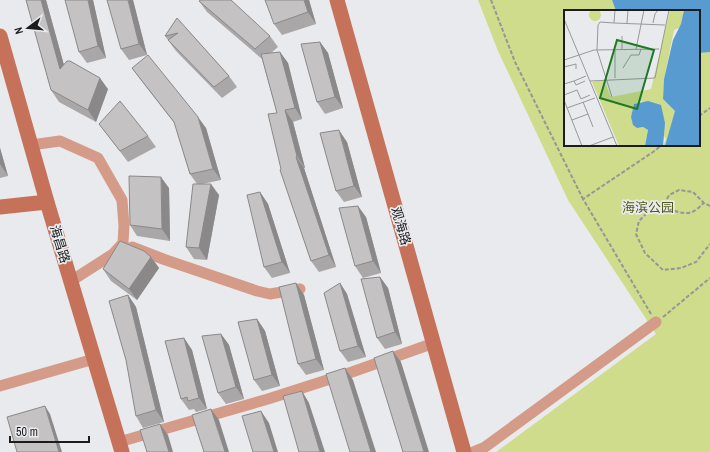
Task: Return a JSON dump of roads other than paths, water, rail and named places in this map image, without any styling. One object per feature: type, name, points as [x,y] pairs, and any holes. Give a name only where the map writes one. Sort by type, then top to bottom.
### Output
[{"type":"street","name":"观海路","points":[[337,0],[464,452]]},
{"type":"street","name":"海昌路","points":[[0,36],[47,202],[121,447]]},
{"type":"street","points":[[31,145],[60,141],[98,158],[122,200],[124,226],[123,243],[113,254],[71,281]]},
{"type":"street","points":[[0,207],[47,202]]},
{"type":"street","points":[[123,243],[163,259],[256,291],[270,294],[300,289]]},
{"type":"street","points":[[473,452],[485,447],[656,322]]},
{"type":"street","points":[[121,447],[352,372],[434,343]]},
{"type":"street","points":[[0,386],[94,359]]},
{"type":"water","points":[[612,0],[710,0],[710,52],[700,53],[700,10],[616,10]]},
{"type":"park label","name":"海滨公园","points":[[648,207]]}]
